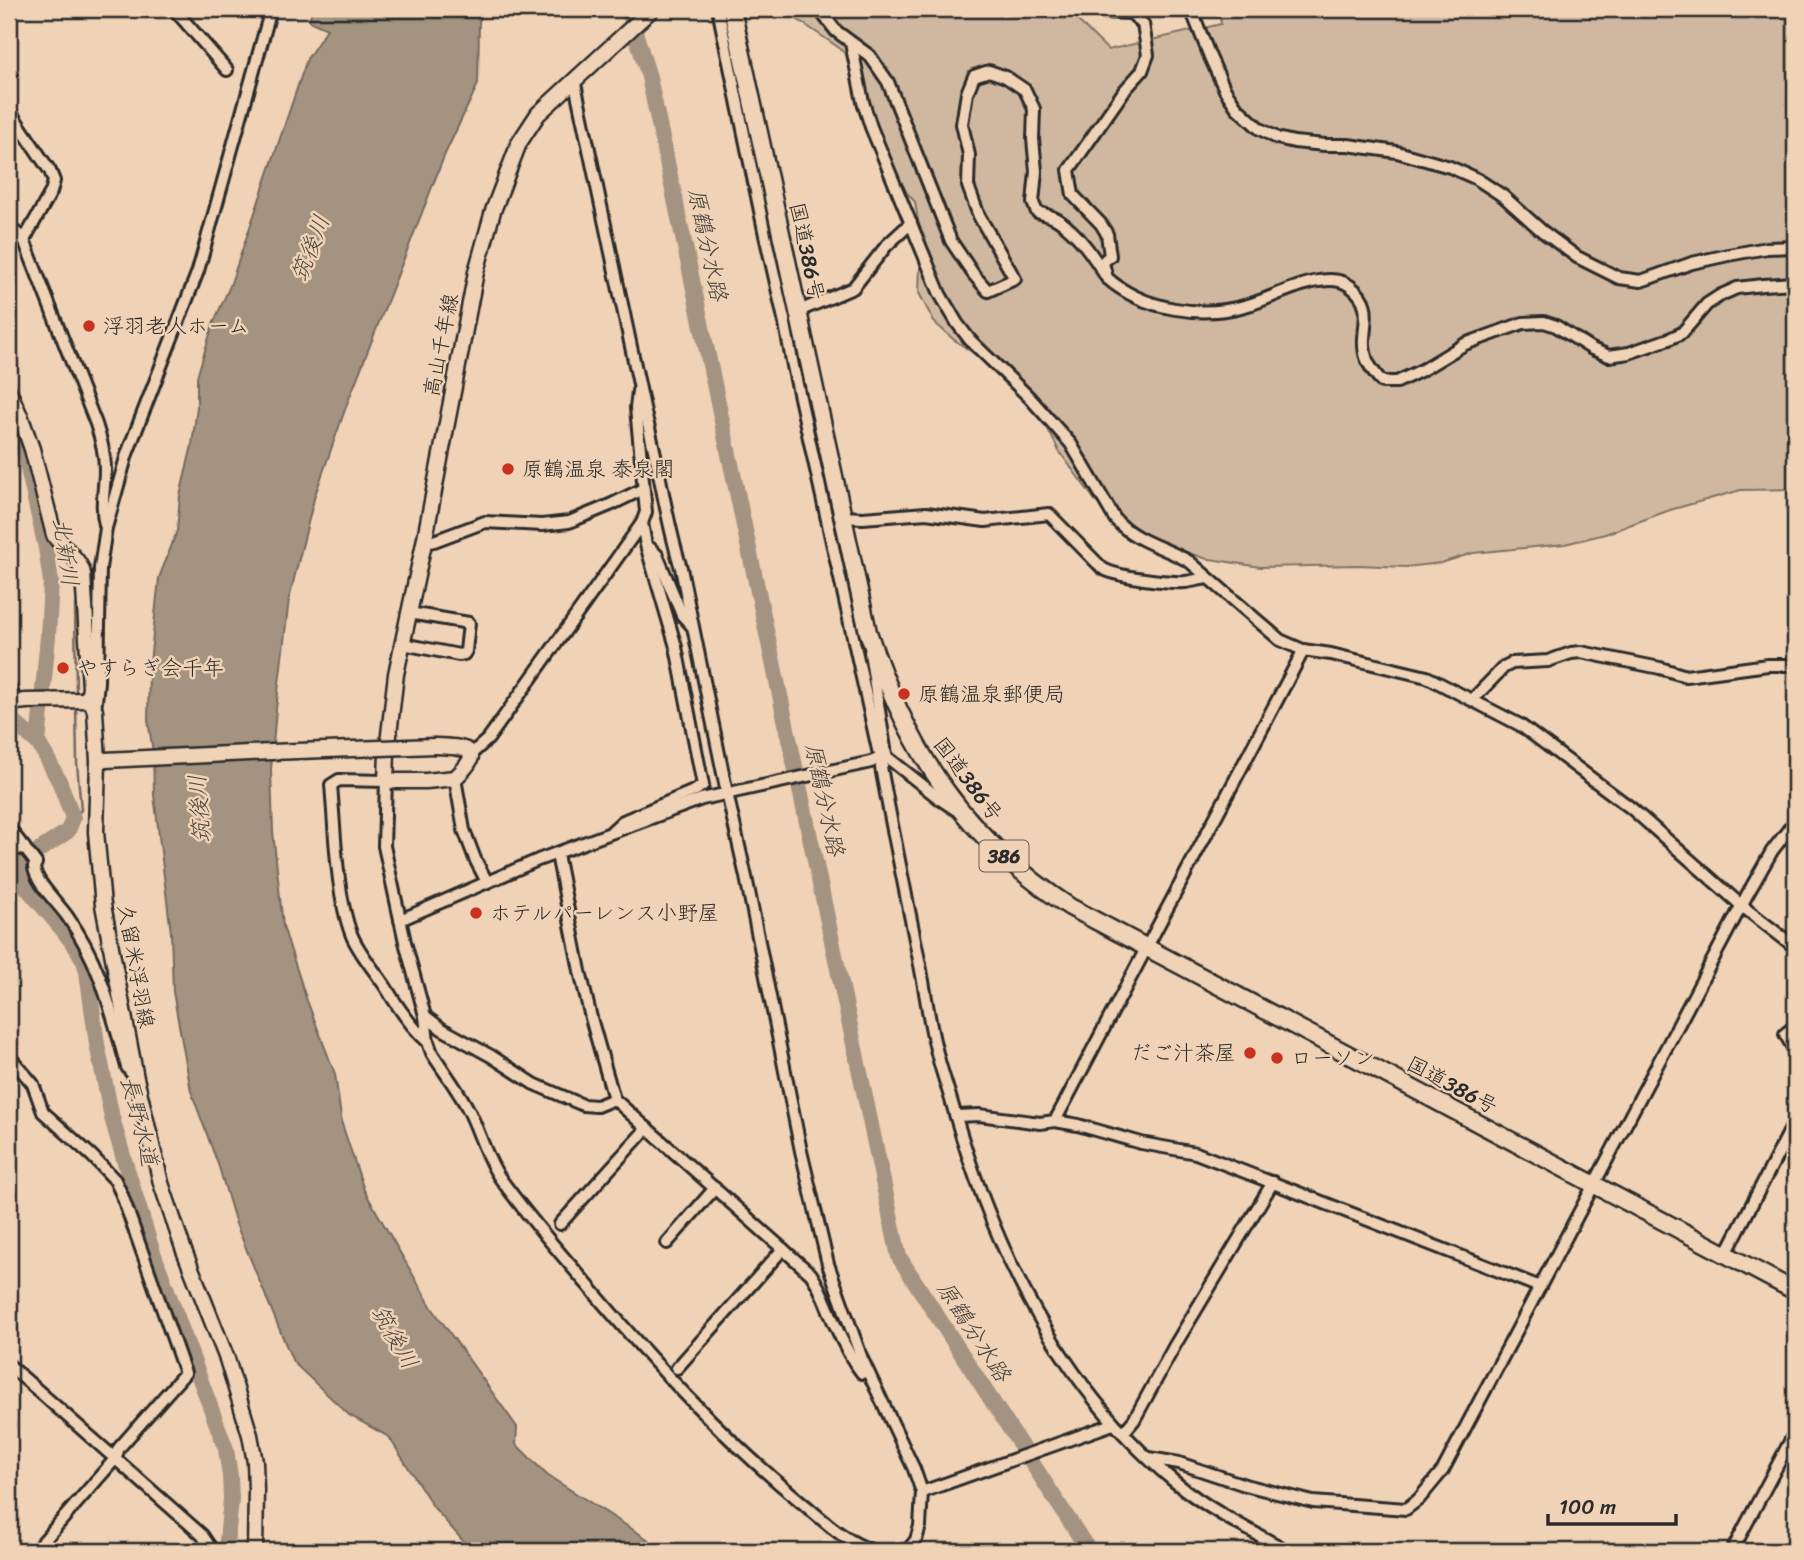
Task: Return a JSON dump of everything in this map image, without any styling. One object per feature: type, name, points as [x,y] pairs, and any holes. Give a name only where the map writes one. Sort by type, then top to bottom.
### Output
[{"type":"highway","name":"国道386号","points":[[732,9],[868,632],[890,694],[913,740],[962,813],[998,851],[1051,895],[1070,907],[1795,1290]]},
{"type":"main road","name":"高山千年線","points":[[386,780],[396,674],[476,272],[494,211],[511,162],[526,130],[538,114],[652,9]]},
{"type":"main road","name":"久留米浮羽線","points":[[9,391],[33,449],[51,528],[57,540],[82,568],[90,687],[88,704],[101,761],[96,832],[103,905],[136,1078],[161,1183],[227,1359],[250,1435],[256,1476],[256,1551]]},
{"type":"main road","points":[[16,702],[88,704]]},
{"type":"main road","points":[[101,761],[271,751],[435,746],[463,747],[470,755],[468,764],[455,778],[426,781],[386,780]]},
{"type":"street","points":[[174,9],[227,70]]},
{"type":"street","points":[[88,704],[98,682],[100,568],[106,527],[127,454],[198,271],[271,9]]},
{"type":"street","points":[[718,9],[878,750],[962,813]]},
{"type":"street","points":[[819,9],[836,31],[870,56],[888,82],[951,241],[988,291],[1015,279],[979,216],[968,186],[969,156],[962,124],[967,93],[974,76],[989,71],[1025,90],[1034,109],[1036,171],[1033,202],[1037,212],[1056,219],[1071,230],[1093,255],[1107,278],[1121,290],[1174,309],[1197,312],[1248,306],[1304,285],[1337,280],[1348,284],[1362,298],[1366,309],[1366,359],[1382,382],[1397,382],[1465,344],[1523,323],[1544,322],[1556,326],[1592,349],[1609,356],[1629,352],[1682,333],[1707,304],[1737,288],[1795,283]]},
{"type":"street","points":[[1094,9],[1100,12],[1131,13],[1143,24],[1148,55],[1142,71],[1124,91],[1069,170],[1073,195],[1107,234],[1110,256],[1103,263],[1107,278]]},
{"type":"street","points":[[1191,9],[1225,90],[1237,108],[1260,129],[1277,138],[1294,142],[1348,145],[1397,152],[1450,167],[1477,179],[1503,196],[1542,231],[1577,257],[1619,278],[1642,281],[1692,263],[1767,248],[1795,247]]},
{"type":"street","points":[[851,43],[871,127],[940,294],[970,341],[1029,397],[1071,444],[1123,528],[1143,541],[1190,562],[1280,640],[1303,650],[1427,677],[1520,725],[1631,808],[1742,906],[1795,947]]},
{"type":"street","points":[[578,76],[671,536],[681,568],[731,793],[802,1151],[828,1264],[847,1322],[874,1387],[925,1491],[916,1540],[907,1551]]},
{"type":"street","points":[[9,110],[54,181],[51,192],[24,240]]},
{"type":"street","points":[[799,311],[853,289],[887,244],[911,223]]},
{"type":"street","points":[[9,226],[24,240],[102,442],[105,471],[102,514],[106,527]]},
{"type":"street","points":[[470,755],[488,739],[642,523],[646,512],[636,408],[640,385]]},
{"type":"street","points":[[424,543],[485,522],[542,525],[569,522],[641,490],[644,493]]},
{"type":"street","points":[[842,517],[926,513],[985,522],[1049,514],[1108,572],[1184,582],[1208,578]]},
{"type":"street","points":[[607,835],[622,821],[703,785],[676,647],[642,523]]},
{"type":"street","points":[[625,545],[638,542],[657,555],[682,615],[693,627]]},
{"type":"street","points":[[403,644],[458,655],[466,651],[469,623],[410,613]]},
{"type":"street","points":[[868,632],[886,755],[881,767],[936,1052],[961,1137],[1009,1262],[1061,1354],[1111,1425],[1175,1482],[1205,1504],[1287,1551]]},
{"type":"street","points":[[1055,1121],[1303,650]]},
{"type":"street","points":[[1473,699],[1511,663],[1548,661],[1571,653],[1581,652],[1686,676],[1795,664]]},
{"type":"street","points":[[9,687],[16,702]]},
{"type":"street","points":[[400,920],[538,860],[702,799],[871,762],[886,755]]},
{"type":"street","points":[[455,778],[464,830],[487,882]]},
{"type":"street","points":[[428,1042],[391,997],[353,938],[345,913],[331,785],[339,780],[386,780],[384,846],[425,1016],[428,1042],[468,1108],[498,1176],[544,1235],[698,1409],[777,1482],[848,1539],[874,1551]]},
{"type":"street","points":[[1149,1458],[1179,1462],[1245,1485],[1314,1502],[1406,1509],[1419,1499],[1443,1470],[1742,906],[1772,851],[1795,821]]},
{"type":"street","points":[[9,828],[36,863],[36,877],[70,920],[92,955],[127,1067],[136,1078]]},
{"type":"street","points":[[9,852],[25,848]]},
{"type":"street","points":[[557,854],[583,983],[614,1099],[811,1274],[848,1351],[874,1387]]},
{"type":"street","points":[[425,1016],[534,1084],[583,1105],[597,1106],[614,1099]]},
{"type":"street","points":[[1795,1026],[1785,1034],[1795,1051]]},
{"type":"street","points":[[9,1056],[33,1084],[43,1112],[115,1180],[185,1373],[119,1448],[115,1459],[35,1551]]},
{"type":"street","points":[[956,1116],[979,1115],[1040,1123],[1055,1121],[1141,1143],[1196,1153],[1540,1287]]},
{"type":"street","points":[[1726,1254],[1795,1121]]},
{"type":"street","points":[[560,1224],[647,1128]]},
{"type":"street","points":[[1123,1433],[1134,1420],[1175,1345],[1273,1182]]},
{"type":"street","points":[[667,1243],[715,1188]]},
{"type":"street","points":[[677,1368],[783,1249]]},
{"type":"street","points":[[9,1365],[202,1535],[211,1551]]},
{"type":"street","points":[[925,1491],[1111,1425]]},
{"type":"street","points":[[1732,1551],[1795,1432]]},
{"type":"shaded area","points":[[782,9],[1066,9],[1108,50],[1221,24],[1219,9],[1795,9],[1795,489],[1741,490],[1670,510],[1605,534],[1565,544],[1473,553],[1441,563],[1406,567],[1260,567],[1204,558],[1160,543],[1097,503],[1059,451],[1045,423],[1027,400],[979,357],[934,322],[919,293],[921,238],[915,202],[907,193],[885,150],[851,59]]},
{"type":"water","name":"筑後川","points":[[312,9],[483,9],[479,22],[478,84],[445,154],[347,404],[315,495],[289,599],[271,770],[273,831],[283,926],[306,998],[335,1074],[342,1124],[364,1190],[432,1308],[517,1427],[516,1444],[547,1475],[646,1538],[661,1551],[472,1551],[434,1508],[389,1437],[349,1415],[293,1362],[236,1224],[219,1167],[191,1091],[173,992],[171,933],[148,720],[149,672],[159,578],[177,531],[180,496],[192,445],[197,407],[197,377],[213,324],[230,286],[307,59],[327,29],[309,21]]},
{"type":"waterway","name":"原鶴分水路","points":[[628,9],[649,77],[899,1257],[1089,1551]]},
{"type":"waterway","name":"北新川","points":[[9,414],[24,451],[51,582],[38,743]]},
{"type":"waterway","points":[[75,605],[76,696]]},
{"type":"waterway","points":[[73,818],[81,810],[76,706]]},
{"type":"waterway","points":[[10,708],[13,721]]},
{"type":"waterway","name":"長野水道","points":[[9,720],[38,743],[60,783],[73,818],[68,831],[26,859],[18,873],[22,882],[62,929],[84,961],[97,1044],[112,1118],[123,1156],[151,1247],[226,1449],[231,1499],[226,1551]]},
{"type":"place","name":"浮羽老人ホーム","points":[[89,326]]},
{"type":"place","name":"原鶴温泉 泰泉閣","points":[[508,469]]},
{"type":"place","name":"やすらぎ会千年","points":[[63,668]]},
{"type":"place","name":"原鶴温泉郵便局","points":[[904,694]]},
{"type":"place","name":"ホテルパーレンス小野屋","points":[[476,913]]},
{"type":"place","name":"だご汁茶屋","points":[[1250,1053]]},
{"type":"place","name":"ローソン","points":[[1277,1058]]}]
